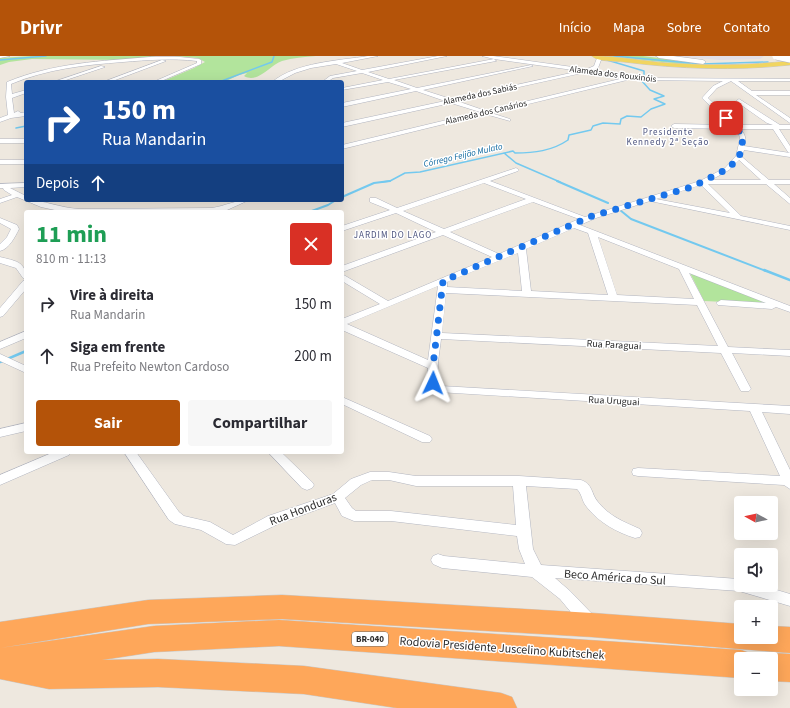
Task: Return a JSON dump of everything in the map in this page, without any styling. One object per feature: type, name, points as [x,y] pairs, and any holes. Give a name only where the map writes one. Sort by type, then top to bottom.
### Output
[{"type":"highway","points":[[0,635],[148,612],[282,607],[592,625],[734,635]]},
{"type":"highway","name":"Rodovia Presidente Juscelino Kubitschek","points":[[0,662],[154,639],[280,633],[734,664]]},
{"type":"highway","points":[[778,639],[790,640]]},
{"type":"highway","points":[[0,667],[49,675],[158,673],[304,680],[501,708]]},
{"type":"highway","points":[[778,667],[790,668]]},
{"type":"main road","points":[[595,56],[675,66],[726,67],[769,59],[790,60]]},
{"type":"main road","points":[[648,56],[704,62],[769,59],[790,60]]},
{"type":"street","points":[[0,57],[8,56]]},
{"type":"street","points":[[278,80],[293,72],[376,56]]},
{"type":"street","points":[[327,80],[332,77],[445,56]]},
{"type":"street","name":"Alameda dos Rouxinóis","points":[[484,56],[631,78],[663,80],[790,80]]},
{"type":"street","points":[[659,56],[704,62]]},
{"type":"street","points":[[111,80],[176,57]]},
{"type":"street","points":[[11,116],[9,83],[22,77],[60,67],[176,57],[199,60],[199,64],[160,80]]},
{"type":"street","name":"Alameda dos Sabiás","points":[[344,125],[587,71],[596,67],[599,59],[612,58]]},
{"type":"street","points":[[344,89],[499,59]]},
{"type":"street","points":[[769,59],[790,60]]},
{"type":"street","points":[[61,80],[118,62]]},
{"type":"street","points":[[337,63],[508,120]]},
{"type":"street","points":[[344,105],[539,64]]},
{"type":"street","name":"Alameda dos Canários","points":[[344,147],[483,112],[631,78]]},
{"type":"street","points":[[344,323],[387,304],[442,285],[498,257],[522,248],[585,219],[616,208],[651,199],[703,182],[727,169],[739,158],[743,139],[742,134],[705,98],[714,87],[731,80],[752,93],[790,121]]},
{"type":"street","points":[[771,88],[790,88]]},
{"type":"street","points":[[9,97],[24,92]]},
{"type":"street","points":[[752,93],[790,93]]},
{"type":"street","points":[[730,101],[753,101]]},
{"type":"street","points":[[739,101],[768,122],[773,123],[777,127],[790,150]]},
{"type":"street","points":[[0,120],[24,111]]},
{"type":"street","points":[[11,116],[24,114]]},
{"type":"street","points":[[674,126],[736,128],[790,126]]},
{"type":"street","points":[[0,141],[24,141]]},
{"type":"street","points":[[742,148],[790,155]]},
{"type":"street","points":[[739,158],[790,202]]},
{"type":"street","points":[[0,162],[24,162]]},
{"type":"street","points":[[344,228],[516,170]]},
{"type":"street","points":[[484,181],[585,219]]},
{"type":"street","points":[[703,182],[790,182]]},
{"type":"street","points":[[703,182],[737,216]]},
{"type":"street","points":[[4,186],[24,185]]},
{"type":"street","points":[[4,186],[6,189],[24,197]]},
{"type":"street","points":[[0,201],[17,195]]},
{"type":"street","points":[[344,268],[534,199]]},
{"type":"street","points":[[651,199],[790,228]]},
{"type":"street","points":[[373,200],[498,257]]},
{"type":"street","points":[[35,202],[63,210]]},
{"type":"street","points":[[212,210],[224,208],[240,202]]},
{"type":"street","points":[[0,220],[14,227],[15,229],[11,238],[0,249]]},
{"type":"street","points":[[574,225],[787,308]]},
{"type":"street","points":[[592,232],[613,297]]},
{"type":"street","points":[[522,248],[527,294]]},
{"type":"street","points":[[0,260],[19,266],[24,273]]},
{"type":"street","points":[[682,267],[726,349],[745,389]]},
{"type":"street","points":[[344,278],[387,304]]},
{"type":"street","points":[[0,314],[24,285]]},
{"type":"street","points":[[442,285],[527,294],[700,302]]},
{"type":"street","points":[[344,325],[433,366],[442,285]]},
{"type":"street","points":[[721,303],[787,308]]},
{"type":"street","points":[[0,346],[24,335]]},
{"type":"street","name":"Rua Paraguai","points":[[437,336],[790,353]]},
{"type":"street","points":[[0,358],[24,369]]},
{"type":"street","name":"Rua Uruguai","points":[[433,366],[433,383],[438,389],[790,410]]},
{"type":"street","points":[[344,401],[426,439]]},
{"type":"street","points":[[638,472],[790,482],[754,408]]},
{"type":"street","points":[[0,433],[24,427]]},
{"type":"street","points":[[0,480],[59,454]]},
{"type":"street","name":"Rua Honduras","points":[[131,454],[174,516],[180,520],[206,526],[231,540],[235,540],[273,520],[338,497],[356,482],[370,476],[389,476],[416,481],[519,481],[584,486],[590,502],[604,518],[635,533]]},
{"type":"street","points":[[276,454],[307,485]]},
{"type":"street","points":[[519,481],[526,549],[536,572],[565,595],[592,625]]},
{"type":"street","points":[[338,497],[347,512],[354,516],[391,516],[440,523],[523,531]]},
{"type":"street","name":"Beco América do Sul","points":[[438,560],[442,562],[536,572],[739,585],[790,600]]},
{"type":"shaded area","points":[[672,56],[764,56],[760,59],[720,60]]},
{"type":"green space","points":[[31,56],[156,56],[128,60],[32,59],[9,62],[0,65],[0,58]]},
{"type":"green space","points":[[174,56],[316,56],[294,58],[282,61],[254,78],[244,76],[247,73],[228,80],[166,80],[205,62],[198,58]]},
{"type":"green space","points":[[602,56],[643,56],[690,62],[691,65]]},
{"type":"green space","points":[[689,271],[770,304],[704,301]]},
{"type":"waterway","points":[[0,60],[46,56]]},
{"type":"waterway","points":[[224,80],[272,62],[274,56]]},
{"type":"waterway","name":"Córrego Feijão Mulato","points":[[614,56],[701,64],[768,62]]},
{"type":"waterway","name":"Córrego Feijão Mulato","points":[[607,60],[644,71],[644,76]]},
{"type":"waterway","name":"Córrego Feijão Mulato","points":[[504,153],[513,151],[515,153],[543,151],[562,144],[568,140],[569,135],[591,130],[593,126],[603,123],[620,124],[621,119],[627,116],[641,117],[651,109],[665,104],[654,99],[664,96],[650,90],[641,80]]},
{"type":"waterway","points":[[16,128],[24,126]]},
{"type":"waterway","name":"Córrego Feijão Mulato","points":[[344,196],[374,183],[390,181],[405,173],[420,172],[504,153]]},
{"type":"waterway","points":[[504,153],[516,163],[560,182]]},
{"type":"waterway","points":[[557,181],[608,203]]},
{"type":"waterway","name":"Córrego Feijão Mulato","points":[[314,210],[333,202]]},
{"type":"waterway","points":[[620,210],[631,219],[766,271]]},
{"type":"waterway","points":[[764,270],[790,280]]},
{"type":"waterway","name":"Córrego Feijão Mulato","points":[[0,362],[24,352]]},
{"type":"district","name":"Presidente Kennedy 2ª Seção","points":[[668,138]]},
{"type":"district","name":"JARDIM DO LAGO","points":[[393,235]]},
{"type":"route","points":[[433,383],[433,366],[443,281],[522,248],[592,216],[692,187],[727,169],[739,158],[743,139],[742,134],[726,118]]}]
